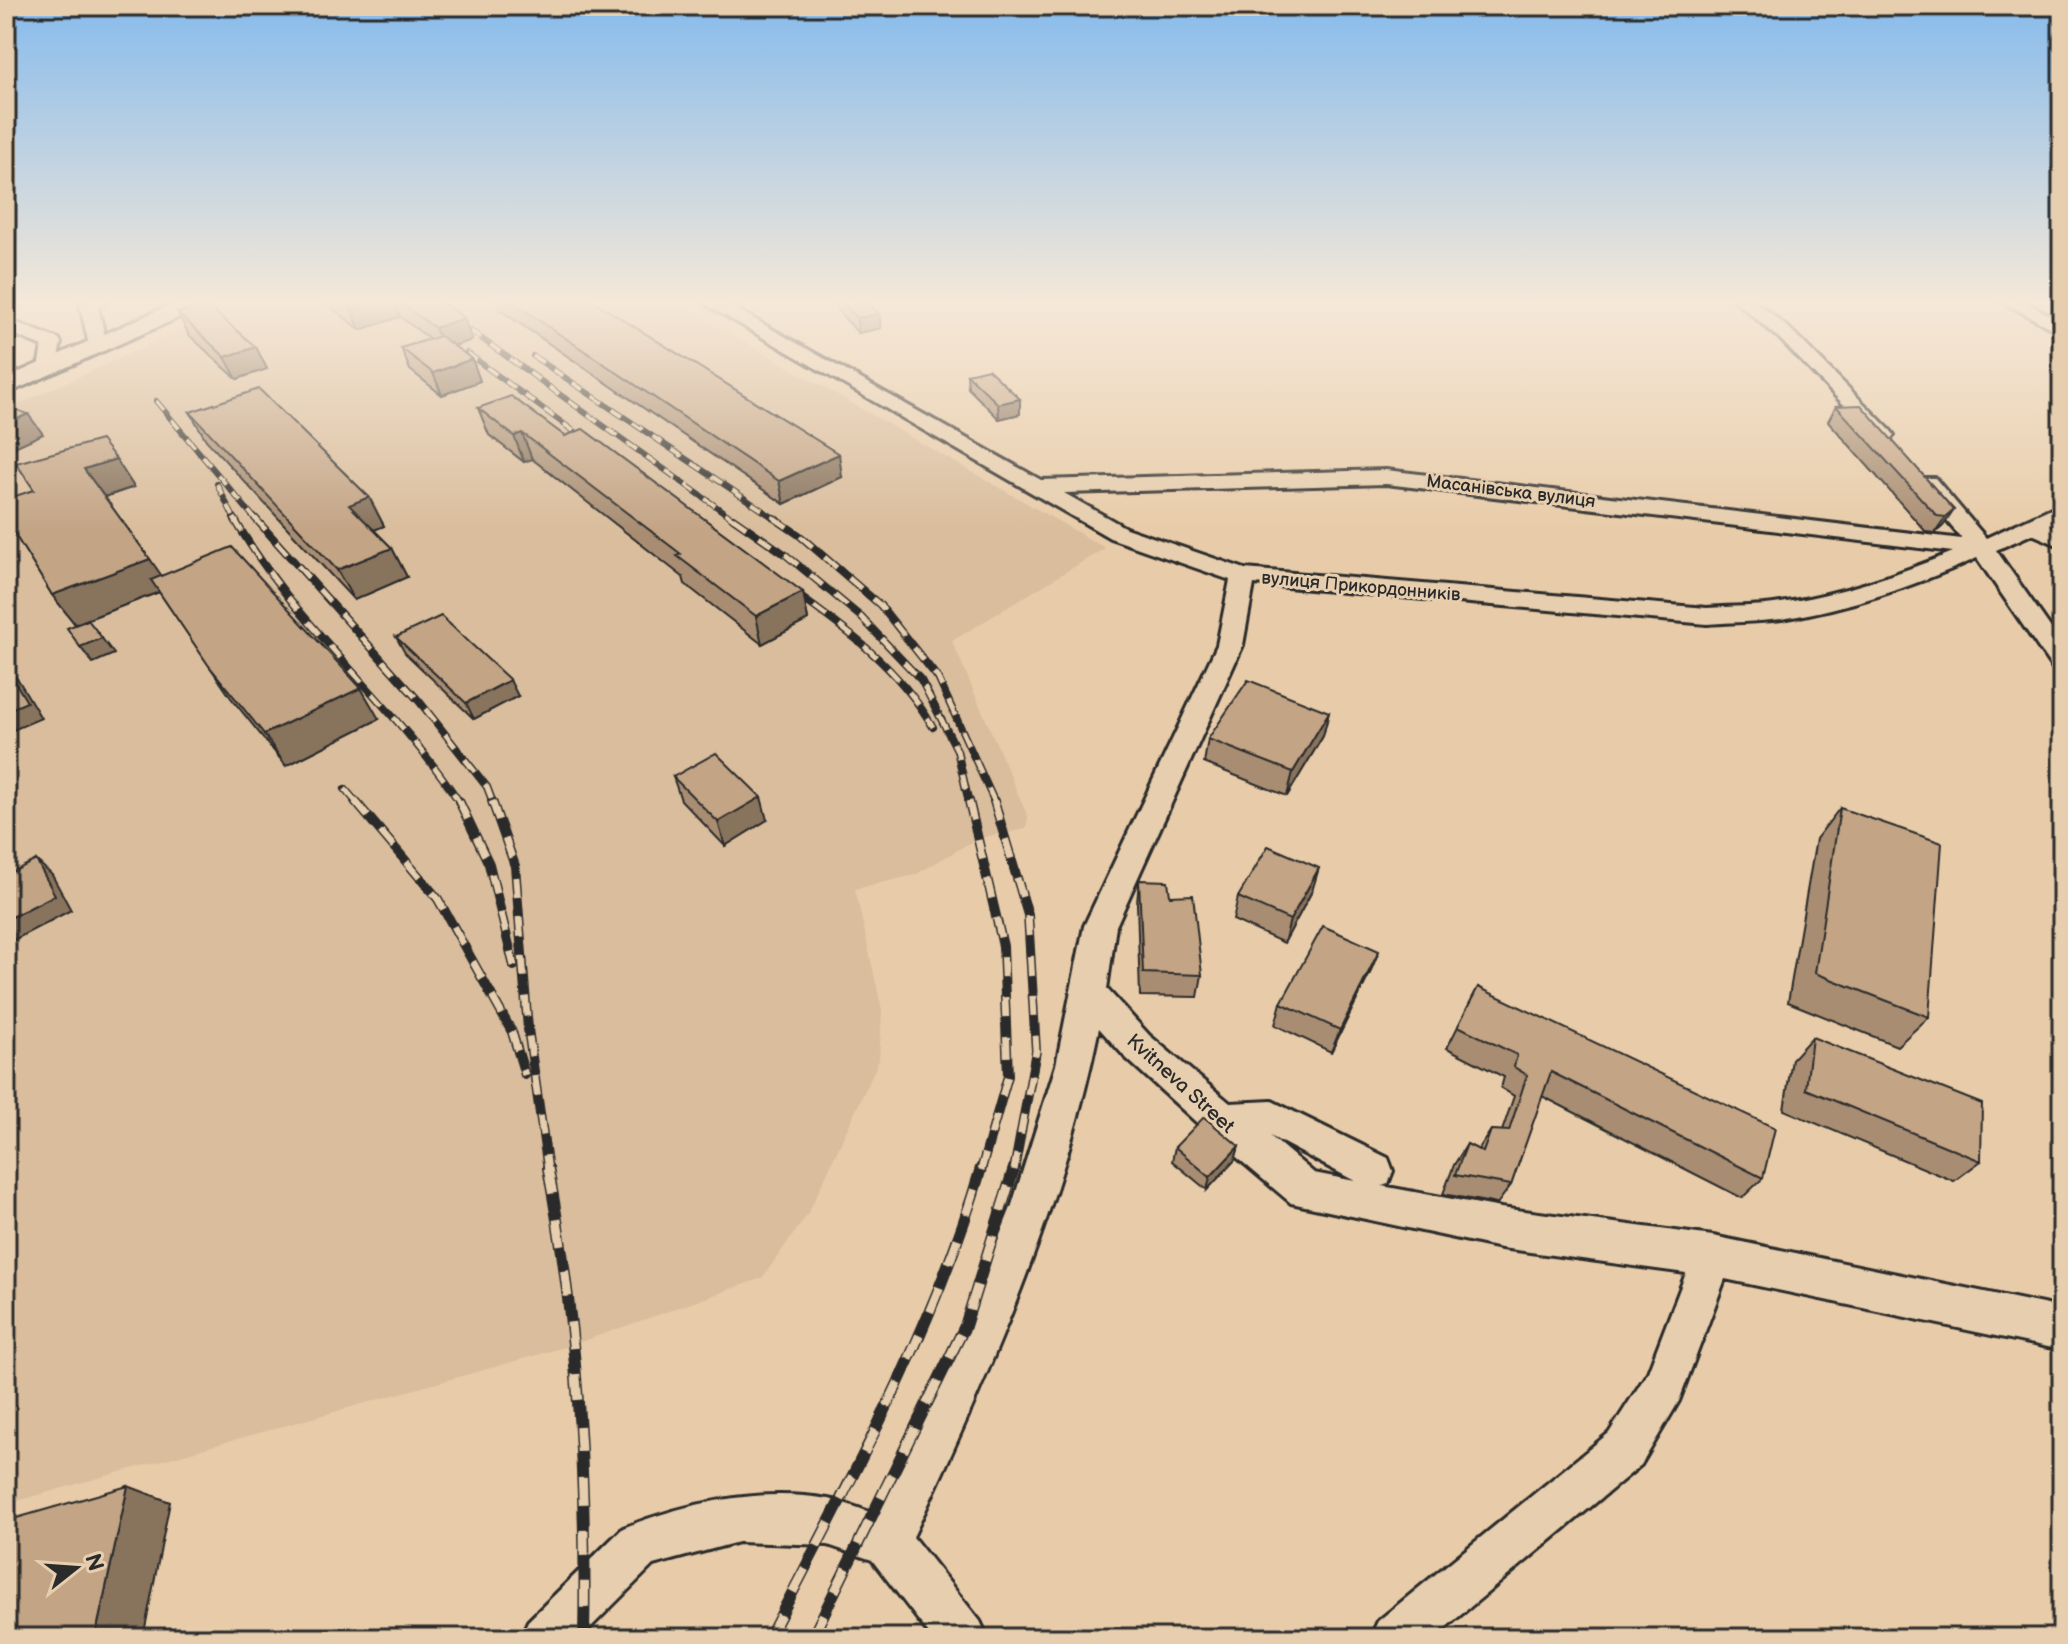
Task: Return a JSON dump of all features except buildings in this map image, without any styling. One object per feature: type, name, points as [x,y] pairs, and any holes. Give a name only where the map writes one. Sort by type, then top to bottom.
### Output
[{"type":"main road","points":[[6,387],[27,378]]},
{"type":"street","name":"вулиця Прикордонників","points":[[845,378],[1118,533],[1243,576],[1707,616],[1781,611],[1872,588],[1982,548],[2062,510]]},
{"type":"street","points":[[1828,378],[1895,445]]},
{"type":"street","points":[[1914,468],[1982,548],[2062,663]]},
{"type":"street","name":"Масанівська вулиця","points":[[1038,487],[1386,477],[1982,548]]},
{"type":"street","points":[[2032,525],[2062,540]]},
{"type":"street","points":[[887,1541],[956,1397],[1022,1234],[1073,1078],[1100,926],[1144,849],[1230,645],[1243,576]]},
{"type":"street","name":"Kvitneva Street","points":[[1089,993],[1137,1046],[1305,1190],[1501,1228],[1713,1256],[2062,1329]]},
{"type":"street","points":[[1220,1120],[1272,1118],[1374,1171]]},
{"type":"street","points":[[1395,1638],[1625,1449],[1664,1386],[1713,1256]]},
{"type":"street","points":[[545,1638],[640,1545],[738,1519],[828,1522],[887,1541],[963,1638]]},
{"type":"shaded area","points":[[77,378],[807,378],[1105,548],[952,641],[1028,817],[1026,829],[978,838],[915,875],[855,889],[882,1010],[879,1060],[808,1214],[762,1278],[572,1345],[6,1504],[6,410]]},
{"type":"railway","points":[[501,378],[594,446]]},
{"type":"railway","points":[[536,378],[735,520]]},
{"type":"railway","points":[[565,378],[777,520]]},
{"type":"railway","points":[[156,401],[256,520]]},
{"type":"railway","points":[[217,484],[234,518]]},
{"type":"railway","points":[[234,518],[286,594],[405,731],[460,803]]},
{"type":"railway","points":[[255,518],[419,701],[487,787],[493,803]]},
{"type":"railway","points":[[733,518],[786,555],[861,617],[921,680],[957,750],[969,803]]},
{"type":"railway","points":[[774,518],[799,535],[880,605],[938,678],[995,803]]},
{"type":"railway","points":[[788,588],[849,633],[887,667],[933,727]]},
{"type":"railway","points":[[345,789],[357,803]]},
{"type":"railway","points":[[355,801],[438,899],[512,1032],[525,1075]]},
{"type":"railway","points":[[492,801],[515,866],[528,1029],[548,1170]]},
{"type":"railway","points":[[969,801],[1003,946],[1008,1076],[981,1170]]},
{"type":"railway","points":[[994,801],[1028,915],[1036,1051],[1014,1170]]},
{"type":"railway","points":[[460,803],[489,864],[514,966]]},
{"type":"railway","points":[[548,1168],[566,1284],[578,1402],[584,1520],[584,1638]]},
{"type":"railway","points":[[769,1638],[858,1466],[913,1349],[939,1290],[981,1168]]},
{"type":"railway","points":[[812,1638],[965,1326],[1014,1168]]}]
